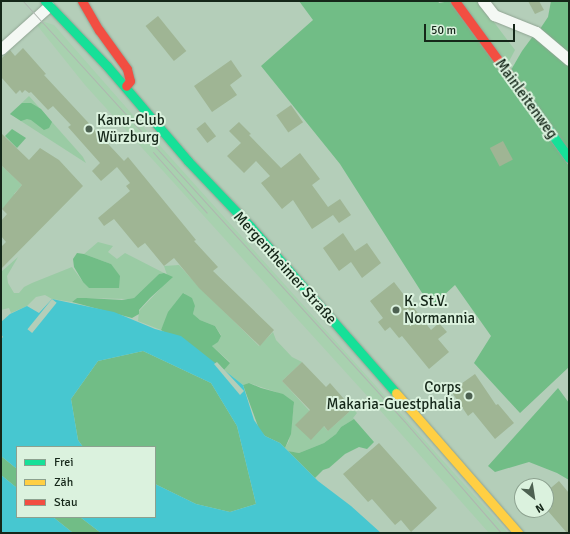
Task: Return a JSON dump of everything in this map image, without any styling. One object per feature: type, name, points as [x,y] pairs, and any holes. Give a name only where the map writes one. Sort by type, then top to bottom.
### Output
[{"type":"main road","points":[[82,1],[99,30],[127,68],[130,81],[126,86]]},
{"type":"main road","name":"Mainleitenweg","points":[[455,1],[569,158]]},
{"type":"main road","name":"Mergentheimer Straße","points":[[47,3],[126,86],[188,161],[250,226],[518,533]]},
{"type":"street","points":[[483,1],[494,15],[536,32],[569,60]]},
{"type":"street","name":"Mergentheimer Straße","points":[[1,49],[47,3]]},
{"type":"shaded area","points":[[461,1],[478,1],[515,50],[506,67]]},
{"type":"shaded area","points":[[45,22],[54,25],[153,138],[508,533],[489,533],[370,399],[85,85],[36,24]]},
{"type":"shaded area","points":[[29,96],[83,157],[86,163],[10,114]]},
{"type":"shaded area","points":[[1,165],[22,185],[14,194],[18,197],[9,202],[1,210]]},
{"type":"shaded area","points":[[98,242],[113,246],[108,252],[117,259],[125,253],[164,273],[159,274],[134,298],[77,298],[72,302],[52,299],[45,295],[36,297],[27,306],[11,313],[9,308],[1,310],[1,272],[18,257],[7,276],[8,283],[14,293],[19,293],[24,287],[32,283],[72,267],[83,282],[111,264],[84,254]]},
{"type":"shaded area","points":[[179,265],[198,286],[259,346],[273,332],[276,340],[292,357],[302,362],[282,381],[328,431],[349,412],[351,407],[357,413],[353,418],[354,419],[341,427],[336,434],[324,443],[299,453],[288,451],[285,448],[289,441],[294,405],[276,392],[249,383],[243,385],[224,370],[230,362],[212,346],[221,335],[215,326],[200,320],[193,314],[195,306],[184,293],[169,312],[161,330],[138,321],[139,311],[160,289],[168,278],[164,266]]},
{"type":"green space","points":[[299,1],[438,1],[439,3],[450,1],[569,166],[569,367],[520,413],[474,363],[491,336],[455,285],[431,307],[340,164],[261,66],[313,20]]},
{"type":"green space","points":[[551,1],[569,1],[569,53],[540,29],[548,17]]},
{"type":"green space","points":[[536,32],[569,60],[569,151],[511,70],[522,51]]},
{"type":"green space","points":[[22,103],[31,103],[41,109],[52,122],[49,128],[44,130],[31,120],[27,119],[21,121],[10,114]]},
{"type":"green space","points":[[12,129],[26,138],[17,148],[5,136]]},
{"type":"green space","points":[[77,253],[84,254],[111,264],[120,276],[119,288],[89,288],[83,282],[74,267],[73,259]]},
{"type":"green space","points":[[164,273],[173,277],[150,298],[139,310],[139,314],[132,318],[72,302],[77,298],[122,300],[134,298],[159,274]]},
{"type":"green space","points":[[183,293],[192,298],[195,306],[193,314],[200,320],[215,326],[221,336],[218,342],[212,346],[230,363],[224,370],[161,330],[168,312]]},
{"type":"green space","points":[[143,351],[211,383],[237,426],[256,504],[230,512],[196,504],[156,484],[156,446],[82,446],[78,440],[71,399],[98,361]]},
{"type":"green space","points":[[249,383],[283,394],[294,402],[291,434],[285,448],[280,443],[265,436],[259,429],[243,385]]},
{"type":"green space","points":[[558,388],[569,403],[569,480],[557,473],[529,462],[495,472],[488,466]]},
{"type":"green space","points":[[354,419],[374,442],[367,449],[359,447],[345,454],[329,468],[323,470],[315,478],[288,451],[299,453],[324,443],[336,434],[341,427]]},
{"type":"green space","points":[[1,456],[16,468],[16,487],[1,475]]},
{"type":"green space","points":[[54,518],[81,518],[101,533],[73,533]]},
{"type":"water","points":[[52,299],[114,312],[155,329],[181,336],[243,385],[254,420],[265,436],[280,443],[318,481],[351,506],[381,533],[101,533],[81,518],[156,518],[156,484],[196,504],[230,512],[256,504],[237,426],[211,383],[143,351],[98,361],[71,399],[78,440],[82,446],[16,446],[16,468],[1,456],[1,339],[3,337],[1,334],[1,322],[10,314],[27,306],[39,313]]},
{"type":"water","points":[[1,475],[16,487],[16,518],[54,518],[73,533],[1,533]]},
{"type":"pier","points":[[52,299],[57,303],[32,333],[27,329]]},
{"type":"pier","points":[[217,362],[244,391],[240,395],[214,364]]},
{"type":"building","points":[[528,1],[539,1],[544,10],[535,14]]},
{"type":"building","points":[[158,16],[186,51],[174,61],[146,26]]},
{"type":"building","points":[[23,48],[46,74],[44,75],[124,161],[128,157],[196,240],[194,241],[218,267],[213,271],[274,330],[260,346],[199,288],[174,258],[164,266],[145,243],[138,248],[114,219],[104,226],[98,218],[130,191],[126,186],[130,183],[117,167],[101,181],[92,171],[100,163],[68,127],[71,125],[53,106],[48,110],[31,92],[29,93],[25,90],[22,93],[20,90],[16,94],[1,77],[1,59],[10,50],[15,56]]},
{"type":"building","points":[[231,60],[242,76],[230,85],[237,95],[212,112],[194,86]]},
{"type":"building","points":[[291,105],[303,122],[288,133],[276,115]]},
{"type":"building","points":[[205,122],[216,136],[207,143],[196,129]]},
{"type":"building","points":[[239,122],[251,134],[249,135],[281,168],[300,153],[320,179],[312,185],[328,207],[340,199],[351,215],[339,223],[333,215],[312,229],[293,200],[282,209],[261,183],[270,176],[256,161],[244,173],[227,156],[241,143],[229,131]]},
{"type":"building","points":[[1,133],[29,160],[40,148],[59,160],[83,186],[1,269],[1,247],[6,242],[1,236],[1,221],[7,214],[2,209],[22,185],[1,165]]},
{"type":"building","points":[[503,141],[513,160],[500,167],[490,148]]},
{"type":"building","points":[[343,233],[355,251],[367,243],[381,263],[362,278],[351,262],[339,271],[323,248]]},
{"type":"building","points":[[394,282],[431,330],[439,323],[447,332],[438,339],[449,352],[429,369],[402,336],[399,338],[390,327],[385,331],[378,322],[383,318],[370,301]]},
{"type":"building","points":[[302,362],[326,387],[330,383],[351,407],[349,412],[328,431],[324,426],[311,440],[295,425],[310,410],[282,381]]},
{"type":"building","points":[[475,374],[496,405],[498,404],[514,423],[495,439],[473,412],[468,416],[451,391]]},
{"type":"building","points":[[379,443],[437,508],[411,532],[401,520],[395,525],[372,499],[368,502],[343,474]]},
{"type":"building","points":[[559,481],[569,493],[569,533],[567,533],[554,518],[554,485]]},
{"type":"tram line","points":[[23,1],[405,422],[501,533]]},
{"type":"tram line","points":[[153,152],[207,213]]},
{"type":"traffic: fast","points":[[45,1],[107,66],[188,161],[250,226],[396,393]]},
{"type":"traffic: fast","points":[[528,101],[569,158]]},
{"type":"traffic: slow","points":[[396,393],[518,533]]},
{"type":"traffic: jam","points":[[82,1],[99,30],[127,69],[130,81],[126,86]]},
{"type":"traffic: jam","points":[[455,1],[528,101]]},
{"type":"place","name":"Kanu-Club Würzburg","points":[[89,129]]},
{"type":"place","name":"K. St.V. Normannia","points":[[396,310]]},
{"type":"place","name":"Corps Makaria-Guestphalia","points":[[469,396]]}]
